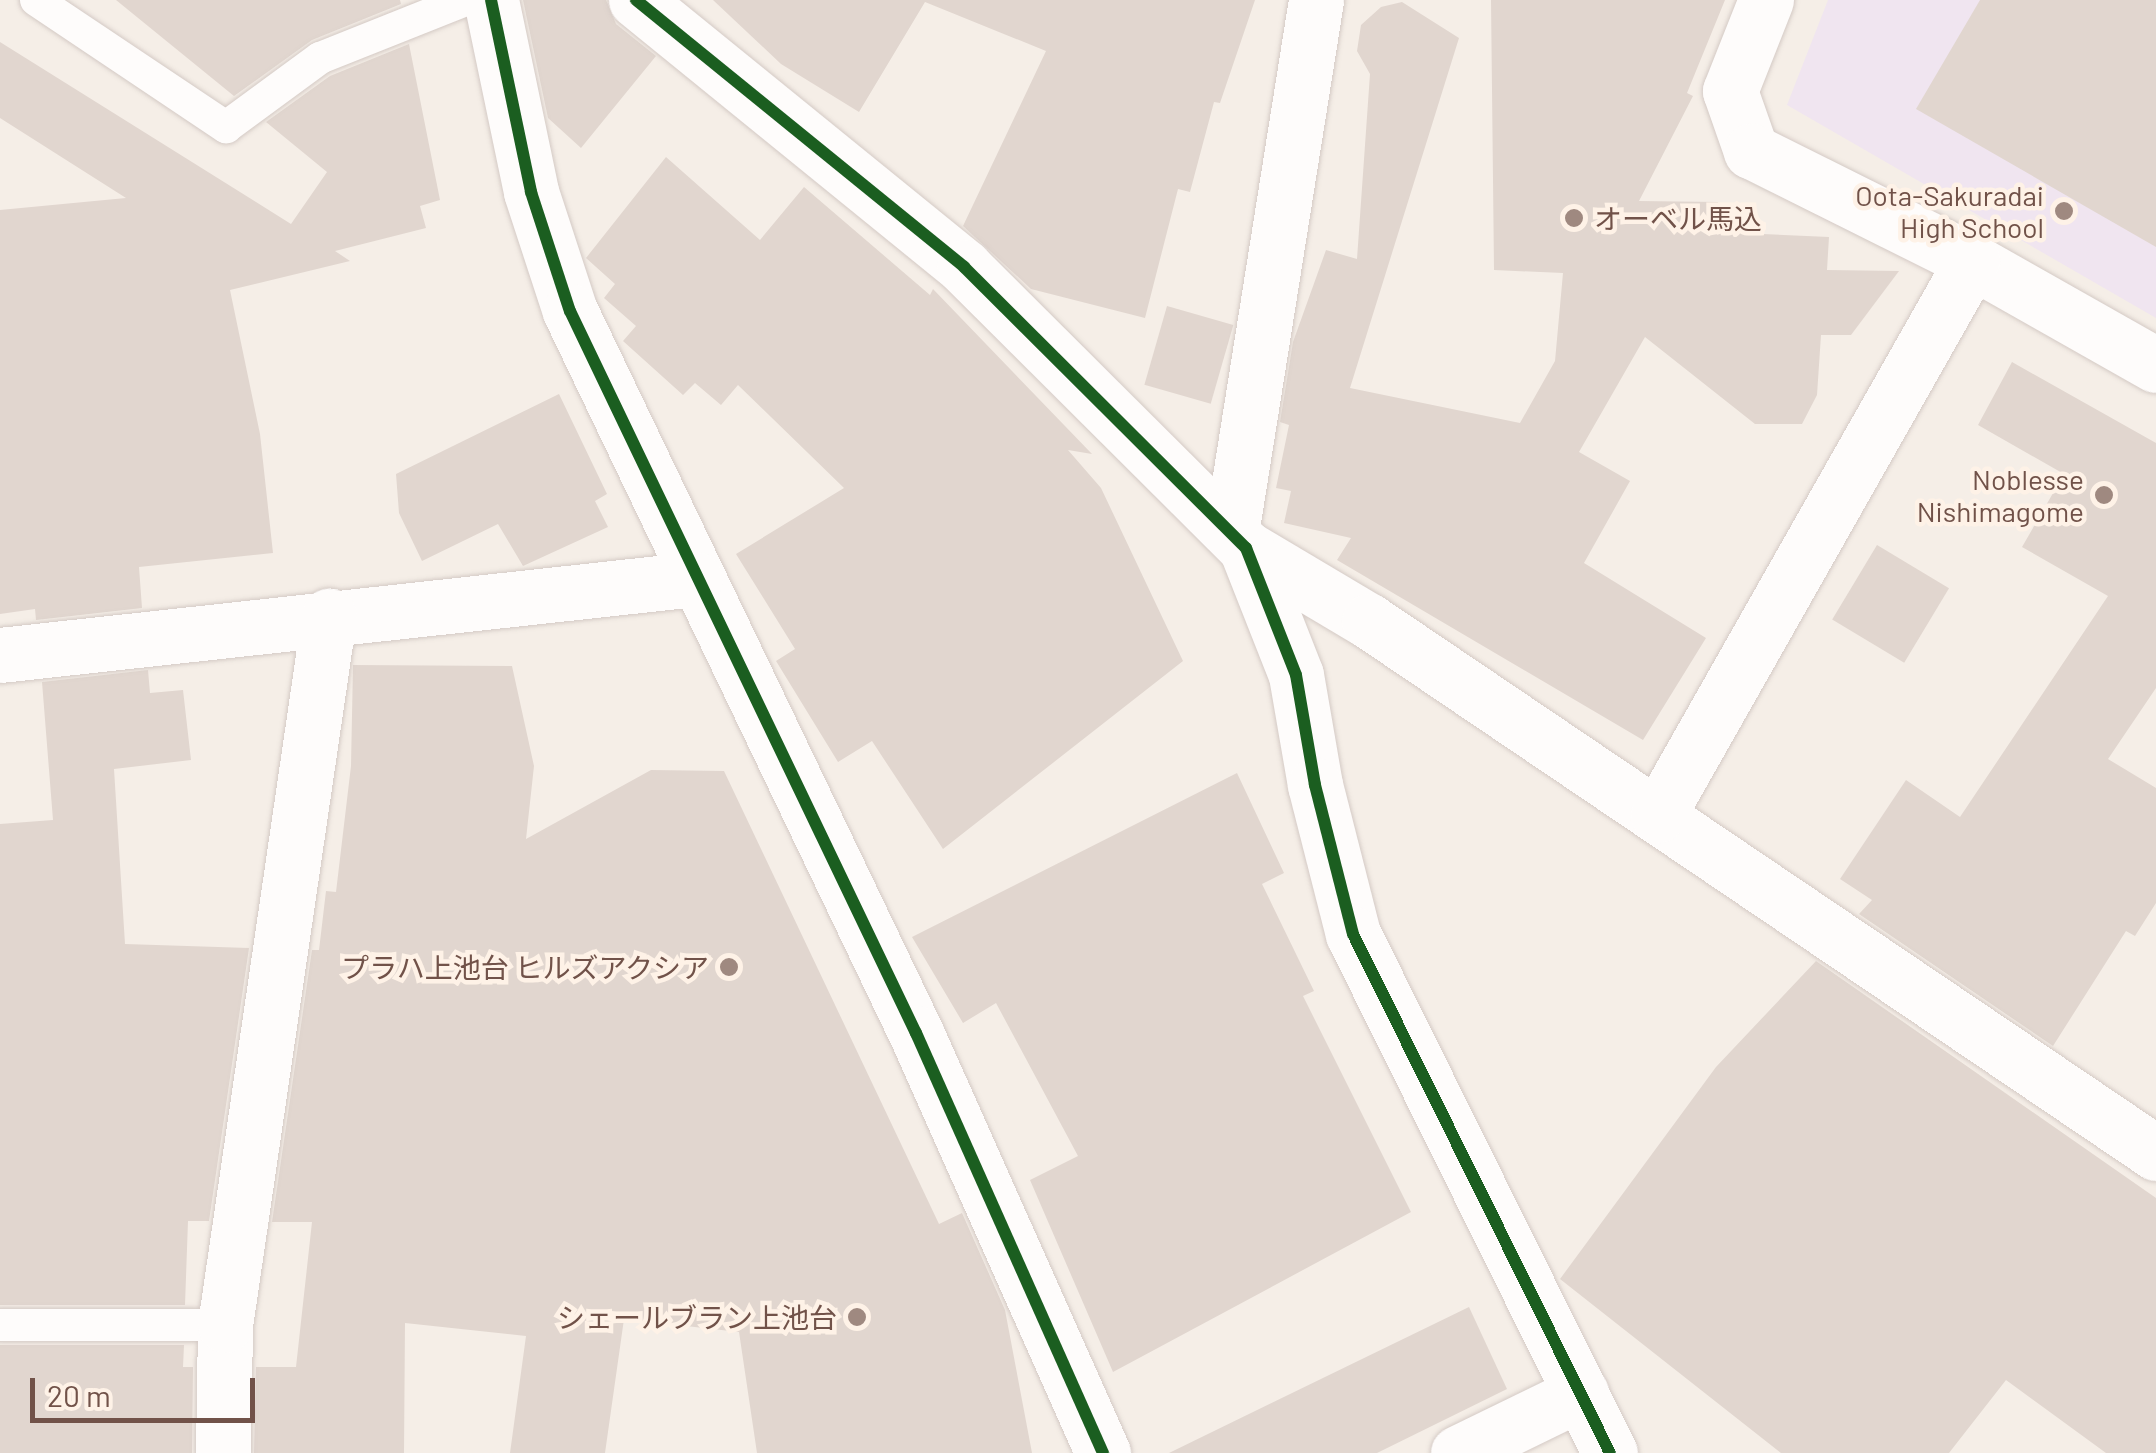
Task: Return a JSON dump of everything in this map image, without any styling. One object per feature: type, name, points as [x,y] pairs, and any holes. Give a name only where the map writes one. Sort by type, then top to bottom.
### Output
[{"type":"street","points":[[491,0],[531,192],[570,311],[695,579],[916,1033],[1103,1453]]},
{"type":"street","points":[[636,0],[964,267],[1239,537],[2156,1153]]},
{"type":"street","points":[[1316,0],[1239,537],[1296,675],[1315,785],[1353,934],[1610,1453]]},
{"type":"street","points":[[1766,0],[1730,91],[1750,151],[1972,261],[2156,365]]},
{"type":"street","points":[[1658,815],[1972,261]]},
{"type":"street","points":[[0,655],[329,616],[695,579]]},
{"type":"street","points":[[223,1453],[225,1325],[329,616]]},
{"type":"street","points":[[1458,1453],[1581,1393]]},
{"type":"lane","points":[[36,0],[226,128],[320,58],[466,0]]},
{"type":"lane","points":[[0,1325],[225,1325]]},
{"type":"shaded area","name":"Oota-Sakuradai High School","points":[[1828,0],[2156,0],[2156,318],[1787,105]]},
{"type":"building","points":[[116,0],[400,0],[401,4],[312,40],[234,96]]},
{"type":"building","points":[[523,0],[606,0],[616,24],[656,56],[581,148],[548,118]]},
{"type":"building","points":[[713,0],[1255,0],[1220,103],[1214,102],[1190,192],[1178,189],[1145,318],[1031,289],[963,226],[1046,51],[925,2],[859,112],[781,64]]},
{"type":"building","points":[[1491,0],[1725,0],[1687,93],[1693,96],[1639,201],[1718,202],[1716,232],[1829,237],[1827,270],[1899,271],[1851,335],[1821,335],[1817,395],[1802,424],[1755,424],[1645,337],[1579,452],[1630,481],[1584,563],[1706,638],[1643,740],[1337,560],[1351,538],[1284,523],[1291,491],[1276,488],[1289,425],[1280,422],[1293,342],[1326,250],[1357,259],[1370,74],[1357,51],[1361,25],[1381,7],[1402,2],[1459,38],[1350,388],[1520,423],[1555,361],[1563,273],[1494,270]]},
{"type":"building","points":[[1980,0],[2156,0],[2156,247],[1916,109]]},
{"type":"building","points":[[0,42],[291,224],[327,172],[266,122],[330,76],[409,44],[440,200],[420,206],[426,228],[335,251],[350,261],[230,290],[260,434],[273,553],[139,567],[142,608],[36,620],[35,609],[0,614],[0,210],[126,198],[0,118]]},
{"type":"building","points":[[666,157],[760,240],[804,187],[930,295],[933,289],[1092,454],[1068,450],[1101,488],[1183,661],[943,849],[872,741],[838,762],[776,661],[795,649],[736,554],[844,488],[738,385],[721,405],[695,383],[683,395],[623,341],[636,326],[604,298],[615,284],[586,258]]},
{"type":"building","points":[[1167,306],[1233,325],[1211,404],[1144,385]]},
{"type":"building","points":[[2012,362],[2156,443],[2156,688],[2108,759],[2156,788],[2156,903],[2135,936],[2126,931],[2053,1046],[1859,914],[1872,900],[1840,879],[1906,780],[1960,817],[2108,596],[2022,547],[2064,474],[1978,425]]},
{"type":"building","points":[[559,394],[607,494],[595,501],[608,527],[523,566],[498,524],[422,561],[399,513],[396,474]]},
{"type":"building","points":[[1877,545],[1949,588],[1904,663],[1832,620]]},
{"type":"building","points":[[353,665],[512,666],[534,766],[526,839],[651,770],[724,771],[939,1224],[962,1213],[1005,1310],[1032,1453],[757,1453],[739,1332],[624,1319],[605,1453],[510,1453],[526,1336],[405,1323],[404,1453],[254,1453],[256,1367],[296,1367],[312,1222],[272,1222],[312,950],[319,950],[326,891],[336,892],[351,766]]},
{"type":"building","points":[[148,670],[150,693],[183,690],[191,760],[114,769],[125,944],[249,948],[209,1221],[188,1221],[185,1305],[0,1305],[0,824],[53,820],[42,682]]},
{"type":"building","points":[[1237,773],[1284,873],[1262,884],[1314,991],[1303,996],[1411,1212],[1113,1372],[1030,1180],[1078,1156],[996,1003],[963,1023],[912,937]]},
{"type":"building","points":[[1816,961],[2156,1198],[2156,1453],[2106,1453],[2006,1380],[1949,1453],[1781,1453],[1560,1279],[1716,1067]]},
{"type":"building","points":[[1469,1307],[1507,1389],[1377,1453],[1169,1453]]},
{"type":"building","points":[[0,1345],[184,1345],[183,1367],[193,1367],[192,1453],[0,1453]]},
{"type":"cycle path","points":[[491,0],[531,192],[570,311],[916,1033],[1103,1453]]},
{"type":"cycle path","points":[[636,0],[964,267],[1246,548],[1296,675],[1315,785],[1353,934],[1610,1453]]},
{"type":"place","name":"Oota-Sakuradai High School","points":[[2064,211]]},
{"type":"place","name":"オーベル馬込","points":[[1574,218]]},
{"type":"place","name":"Noblesse Nishimagome","points":[[2104,495]]},
{"type":"place","name":"プラハ上池台 ヒルズアクシア","points":[[729,967]]},
{"type":"place","name":"シェールブラン上池台","points":[[857,1317]]}]
